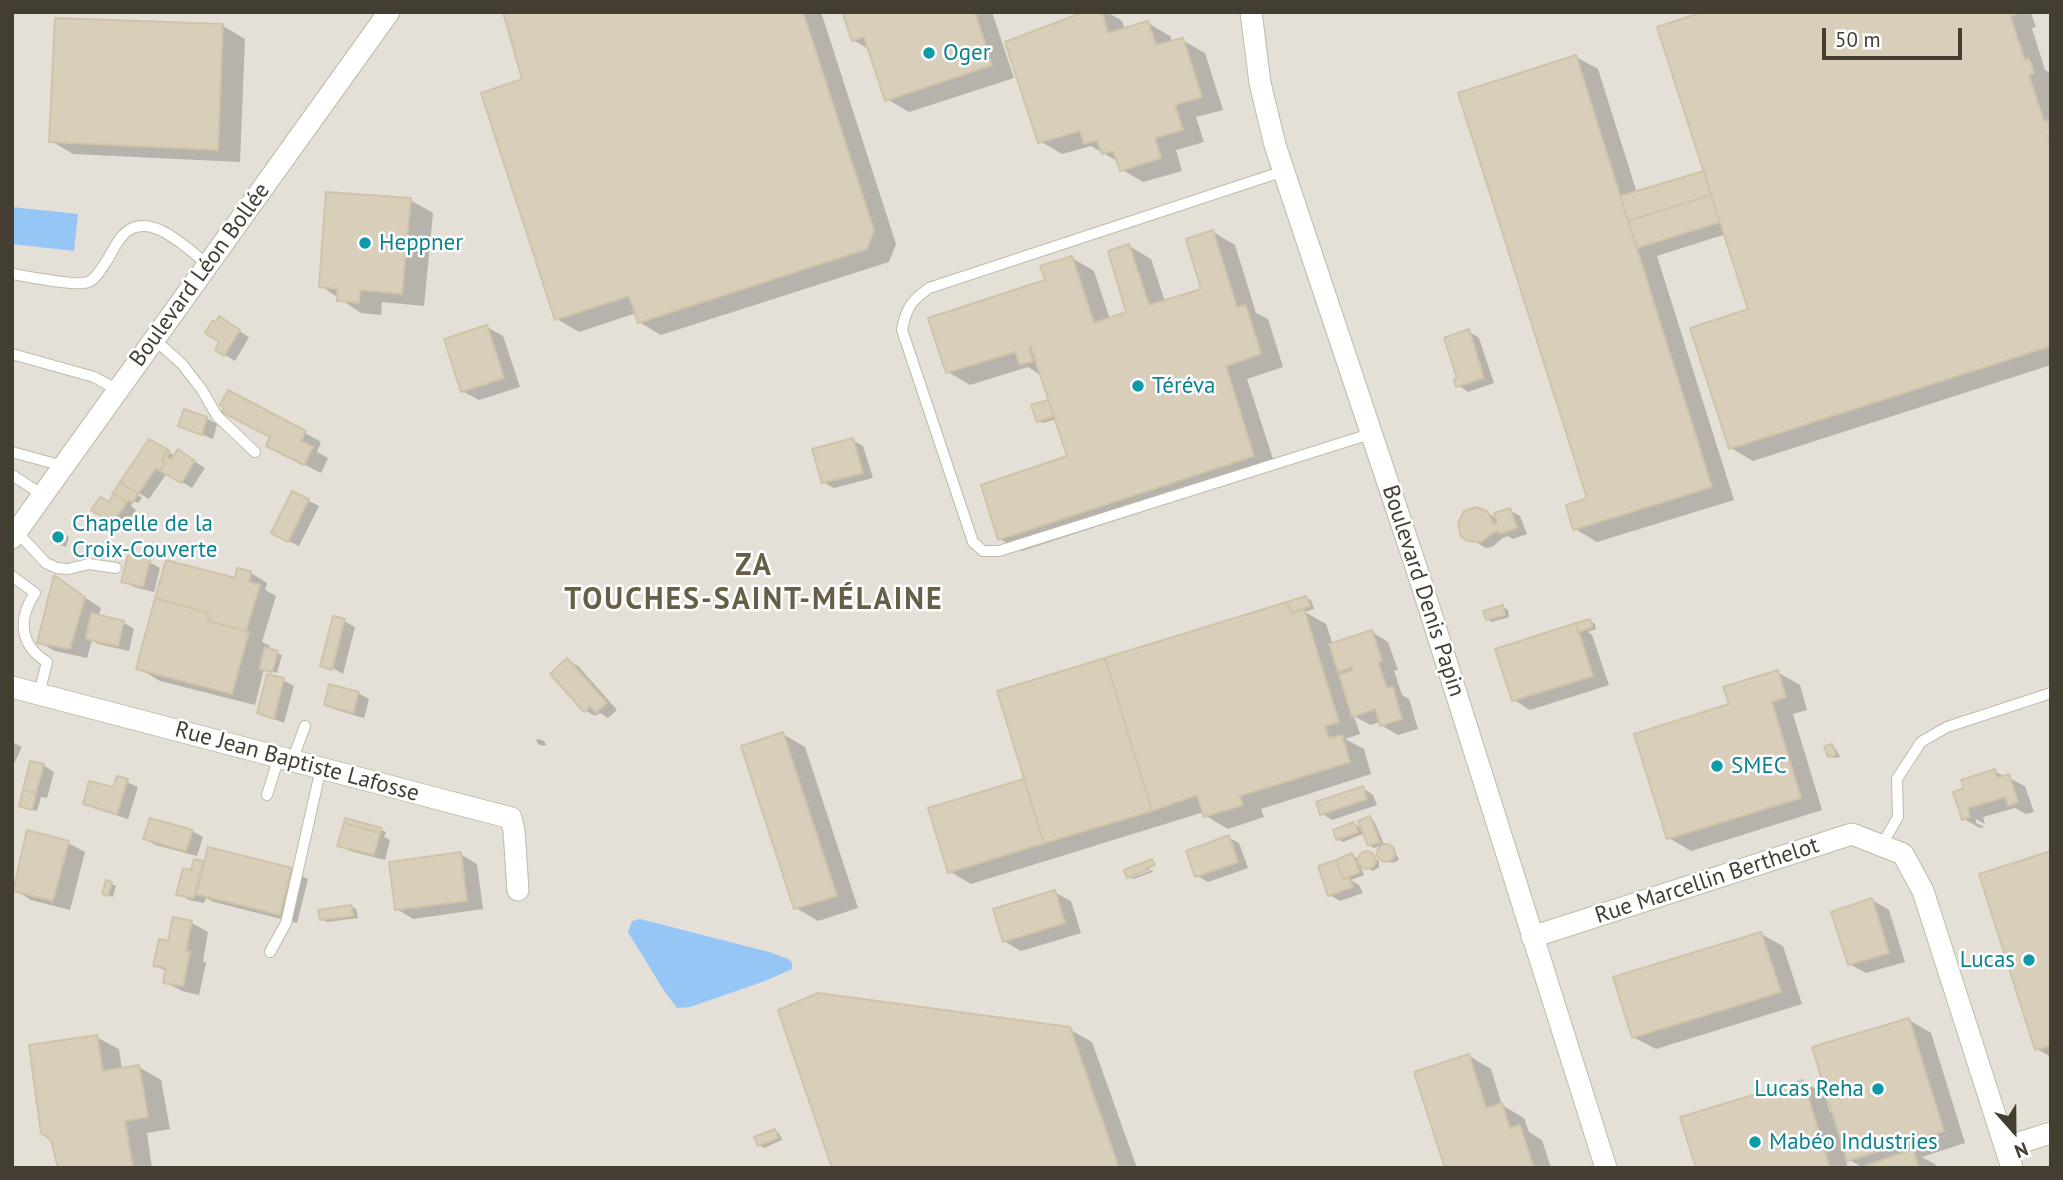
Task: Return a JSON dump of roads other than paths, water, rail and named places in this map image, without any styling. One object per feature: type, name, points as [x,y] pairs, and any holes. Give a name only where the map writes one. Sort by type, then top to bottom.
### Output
[{"type":"street","name":"Boulevard Denis Papin","points":[[1251,12],[1261,83],[1283,171],[1421,582],[1606,1168]]},
{"type":"street","name":"Boulevard Léon Bollée","points":[[14,535],[383,15]]},
{"type":"street","name":"Rue Jean Baptiste Lafosse","points":[[12,687],[511,818],[518,890]]},
{"type":"street","name":"Rue Marcellin Berthelot","points":[[1532,937],[1852,834],[1903,854],[1923,891],[2012,1168]]},
{"type":"street","points":[[2006,1147],[2051,1133]]},
{"type":"lane","points":[[1283,171],[929,288],[916,298],[905,312],[902,330],[973,542],[983,551],[999,551],[1370,434]]},
{"type":"lane","points":[[12,274],[77,283],[90,282],[121,237],[131,228],[144,225],[163,232],[208,265]]},
{"type":"lane","points":[[155,339],[182,364],[217,416],[255,452]]},
{"type":"lane","points":[[12,354],[94,377],[118,390]]},
{"type":"lane","points":[[12,452],[64,466]]},
{"type":"lane","points":[[12,475],[43,495]]},
{"type":"lane","points":[[14,535],[46,563],[57,568],[68,569],[89,564],[116,568]]},
{"type":"lane","points":[[12,576],[35,593],[24,617],[24,638],[36,656],[47,662],[39,694]]},
{"type":"lane","points":[[1881,846],[1898,817],[1897,779],[1921,742],[1947,727],[2051,693]]},
{"type":"lane","points":[[267,796],[305,726]]},
{"type":"lane","points":[[270,952],[286,923],[321,768]]},
{"type":"water","points":[[12,207],[78,214],[74,251],[12,244]]},
{"type":"water","points":[[640,919],[769,952],[789,959],[792,969],[690,1007],[677,1008],[628,932],[632,921]]},
{"type":"place","name":"Oger","points":[[929,53]]},
{"type":"place","name":"Heppner","points":[[365,243]]},
{"type":"place","name":"Téréva","points":[[1138,386]]},
{"type":"place","name":"Chapelle de la Croix-Couverte","points":[[58,537]]},
{"type":"place","name":"SMEC","points":[[1717,766]]},
{"type":"place","name":"Lucas","points":[[2029,960]]},
{"type":"place","name":"Lucas Reha","points":[[1878,1089]]},
{"type":"place","name":"Mabéo Industries","points":[[1755,1142]]},
{"type":"district","name":"ZA TOUCHES-SAINT-MÉLAINE","points":[[754,583]]}]
